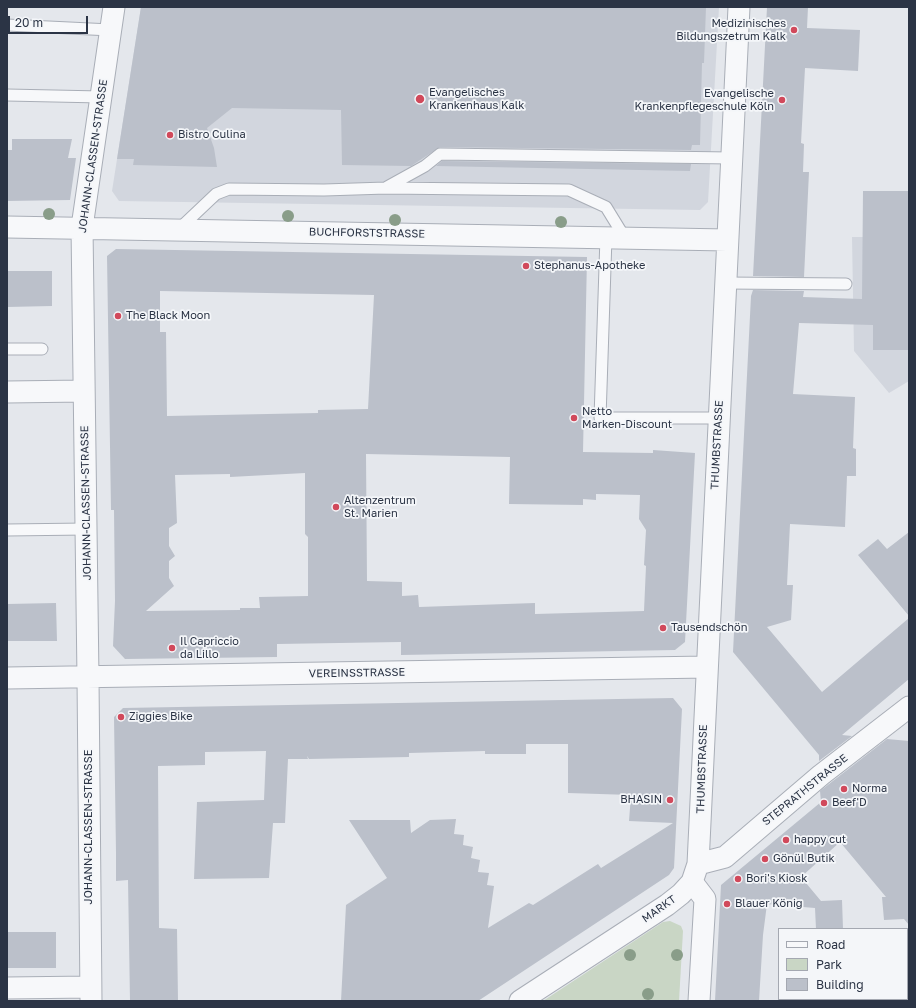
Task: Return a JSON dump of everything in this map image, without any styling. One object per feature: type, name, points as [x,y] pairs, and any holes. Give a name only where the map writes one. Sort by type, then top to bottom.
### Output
[{"type":"street","name":"JOHANN-CLASSEN-STRASSE","points":[[91,994],[82,227],[114,7]]},
{"type":"street","name":"THUMBSTRASSE","points":[[695,873],[739,7]]},
{"type":"street","name":"BUCHFORSTSTRASSE","points":[[7,227],[82,227],[727,240]]},
{"type":"street","points":[[7,392],[84,391]]},
{"type":"street","name":"VEREINSSTRASSE","points":[[7,678],[88,678],[706,667]]},
{"type":"street","name":"STEPRATHSTRASSE","points":[[695,873],[724,857],[821,775],[909,707]]},
{"type":"street","points":[[695,873],[705,899],[700,1001]]},
{"type":"street","name":"MARKT","points":[[520,1001],[666,905],[681,894],[695,873]]},
{"type":"street","points":[[7,988],[91,994]]},
{"type":"lane","points":[[7,25],[111,30]]},
{"type":"lane","points":[[7,96],[101,97]]},
{"type":"lane","points":[[386,188],[425,166],[440,154],[731,158]]},
{"type":"lane","points":[[179,229],[216,194],[229,188],[324,190],[386,188],[569,190],[606,207],[616,238],[600,418],[718,418]]},
{"type":"lane","points":[[725,283],[846,284]]},
{"type":"lane","points":[[7,349],[42,349]]},
{"type":"lane","points":[[7,530],[86,530]]},
{"type":"shaded area","name":"Evangelisches Krankenhaus Kalk","points":[[141,7],[719,7],[708,202],[700,210],[119,201],[112,191]]},
{"type":"shaded area","points":[[852,237],[909,237],[909,381],[889,393],[854,351]]},
{"type":"green space","points":[[670,921],[681,926],[683,931],[679,1001],[543,1001],[663,922]]},
{"type":"building","name":"Evangelisches Krankenhaus Kalk","points":[[141,7],[706,7],[704,63],[702,63],[700,145],[692,145],[691,150],[440,147],[411,166],[342,165],[341,110],[232,108],[207,128],[214,148],[217,167],[133,165],[134,159],[117,159]]},
{"type":"building","points":[[767,7],[808,7],[807,28],[860,30],[858,71],[805,68],[801,143],[804,144],[803,172],[809,172],[804,277],[753,276]]},
{"type":"building","points":[[12,139],[72,139],[68,158],[76,158],[70,200],[7,201],[7,150],[12,150]]},
{"type":"building","points":[[442,161],[691,164],[690,171],[436,166]]},
{"type":"building","points":[[863,191],[909,191],[909,350],[873,350],[873,325],[799,323],[793,394],[855,397],[853,448],[856,449],[856,476],[847,476],[845,527],[790,524],[787,585],[793,585],[791,620],[767,627],[822,692],[909,618],[909,679],[842,735],[852,736],[819,761],[819,755],[733,652],[751,296],[753,290],[804,291],[803,297],[862,299]]},
{"type":"building","points":[[116,249],[587,257],[583,452],[653,453],[653,450],[695,453],[685,642],[675,650],[401,655],[401,642],[277,644],[277,657],[125,659],[113,646],[115,601],[114,510],[111,510],[107,256]],"holes":[[[160,291],[374,295],[368,409],[318,410],[318,413],[167,416],[166,332],[160,332]],[[366,454],[510,457],[509,504],[583,505],[583,499],[596,500],[596,494],[640,495],[639,519],[646,530],[644,611],[535,614],[535,603],[419,607],[418,595],[402,596],[402,582],[367,581]],[[305,473],[305,534],[308,537],[308,596],[259,597],[260,608],[240,608],[240,610],[146,611],[174,586],[169,578],[169,561],[175,556],[169,546],[169,528],[177,523],[175,475],[230,474],[230,477]]]},
{"type":"building","points":[[7,271],[52,271],[52,306],[7,307]]},
{"type":"building","points":[[909,532],[909,616],[858,555],[878,539],[887,549]]},
{"type":"building","points":[[56,603],[57,641],[7,641],[7,604]]},
{"type":"building","points":[[673,698],[682,709],[674,868],[669,875],[478,1001],[341,1001],[346,905],[387,878],[349,820],[410,820],[411,833],[430,820],[456,819],[454,834],[464,835],[463,845],[473,847],[471,858],[480,860],[478,872],[489,873],[487,885],[494,886],[488,928],[529,903],[533,905],[598,864],[601,868],[673,823],[629,821],[631,795],[568,793],[568,744],[526,744],[526,754],[485,754],[485,751],[409,753],[409,757],[309,759],[307,756],[308,759],[288,759],[285,823],[273,823],[269,878],[194,879],[197,802],[264,800],[266,751],[205,752],[205,765],[158,766],[159,928],[177,929],[178,1001],[130,1001],[128,880],[116,881],[114,717],[123,708]]},
{"type":"building","points":[[887,739],[909,741],[909,925],[904,919],[884,920],[882,897],[886,897],[840,842],[801,877],[821,901],[842,900],[843,928],[816,928],[815,908],[767,904],[763,935],[759,1001],[715,1001],[721,885],[821,802],[820,791]]},
{"type":"building","points":[[7,932],[56,932],[56,968],[7,968]]},
{"type":"place","name":"Medizinisches Bildungszetrum Kalk","points":[[794,30]]},
{"type":"place","name":"Evangelisches Krankenhaus Kalk","points":[[420,99]]},
{"type":"place","name":"Evangelische Krankenpflegeschule Köln","points":[[782,100]]},
{"type":"place","name":"Bistro Culina","points":[[170,135]]},
{"type":"place","name":"Stephanus-Apotheke","points":[[526,266]]},
{"type":"place","name":"The Black Moon","points":[[118,316]]},
{"type":"place","name":"Netto Marken-Discount","points":[[574,418]]},
{"type":"place","name":"Altenzentrum St. Marien","points":[[336,507]]},
{"type":"place","name":"Tausendschön","points":[[663,628]]},
{"type":"place","name":"Il Capriccio da Lillo","points":[[172,648]]},
{"type":"place","name":"Ziggies Bike","points":[[121,717]]},
{"type":"place","name":"Norma","points":[[844,789]]},
{"type":"place","name":"BHASIN","points":[[670,800]]},
{"type":"place","name":"Beef'D","points":[[824,803]]},
{"type":"place","name":"happy cut","points":[[786,840]]},
{"type":"place","name":"Gönül Butik","points":[[765,859]]},
{"type":"place","name":"Bori's Kiosk","points":[[738,879]]},
{"type":"place","name":"Blauer König","points":[[727,904]]}]
